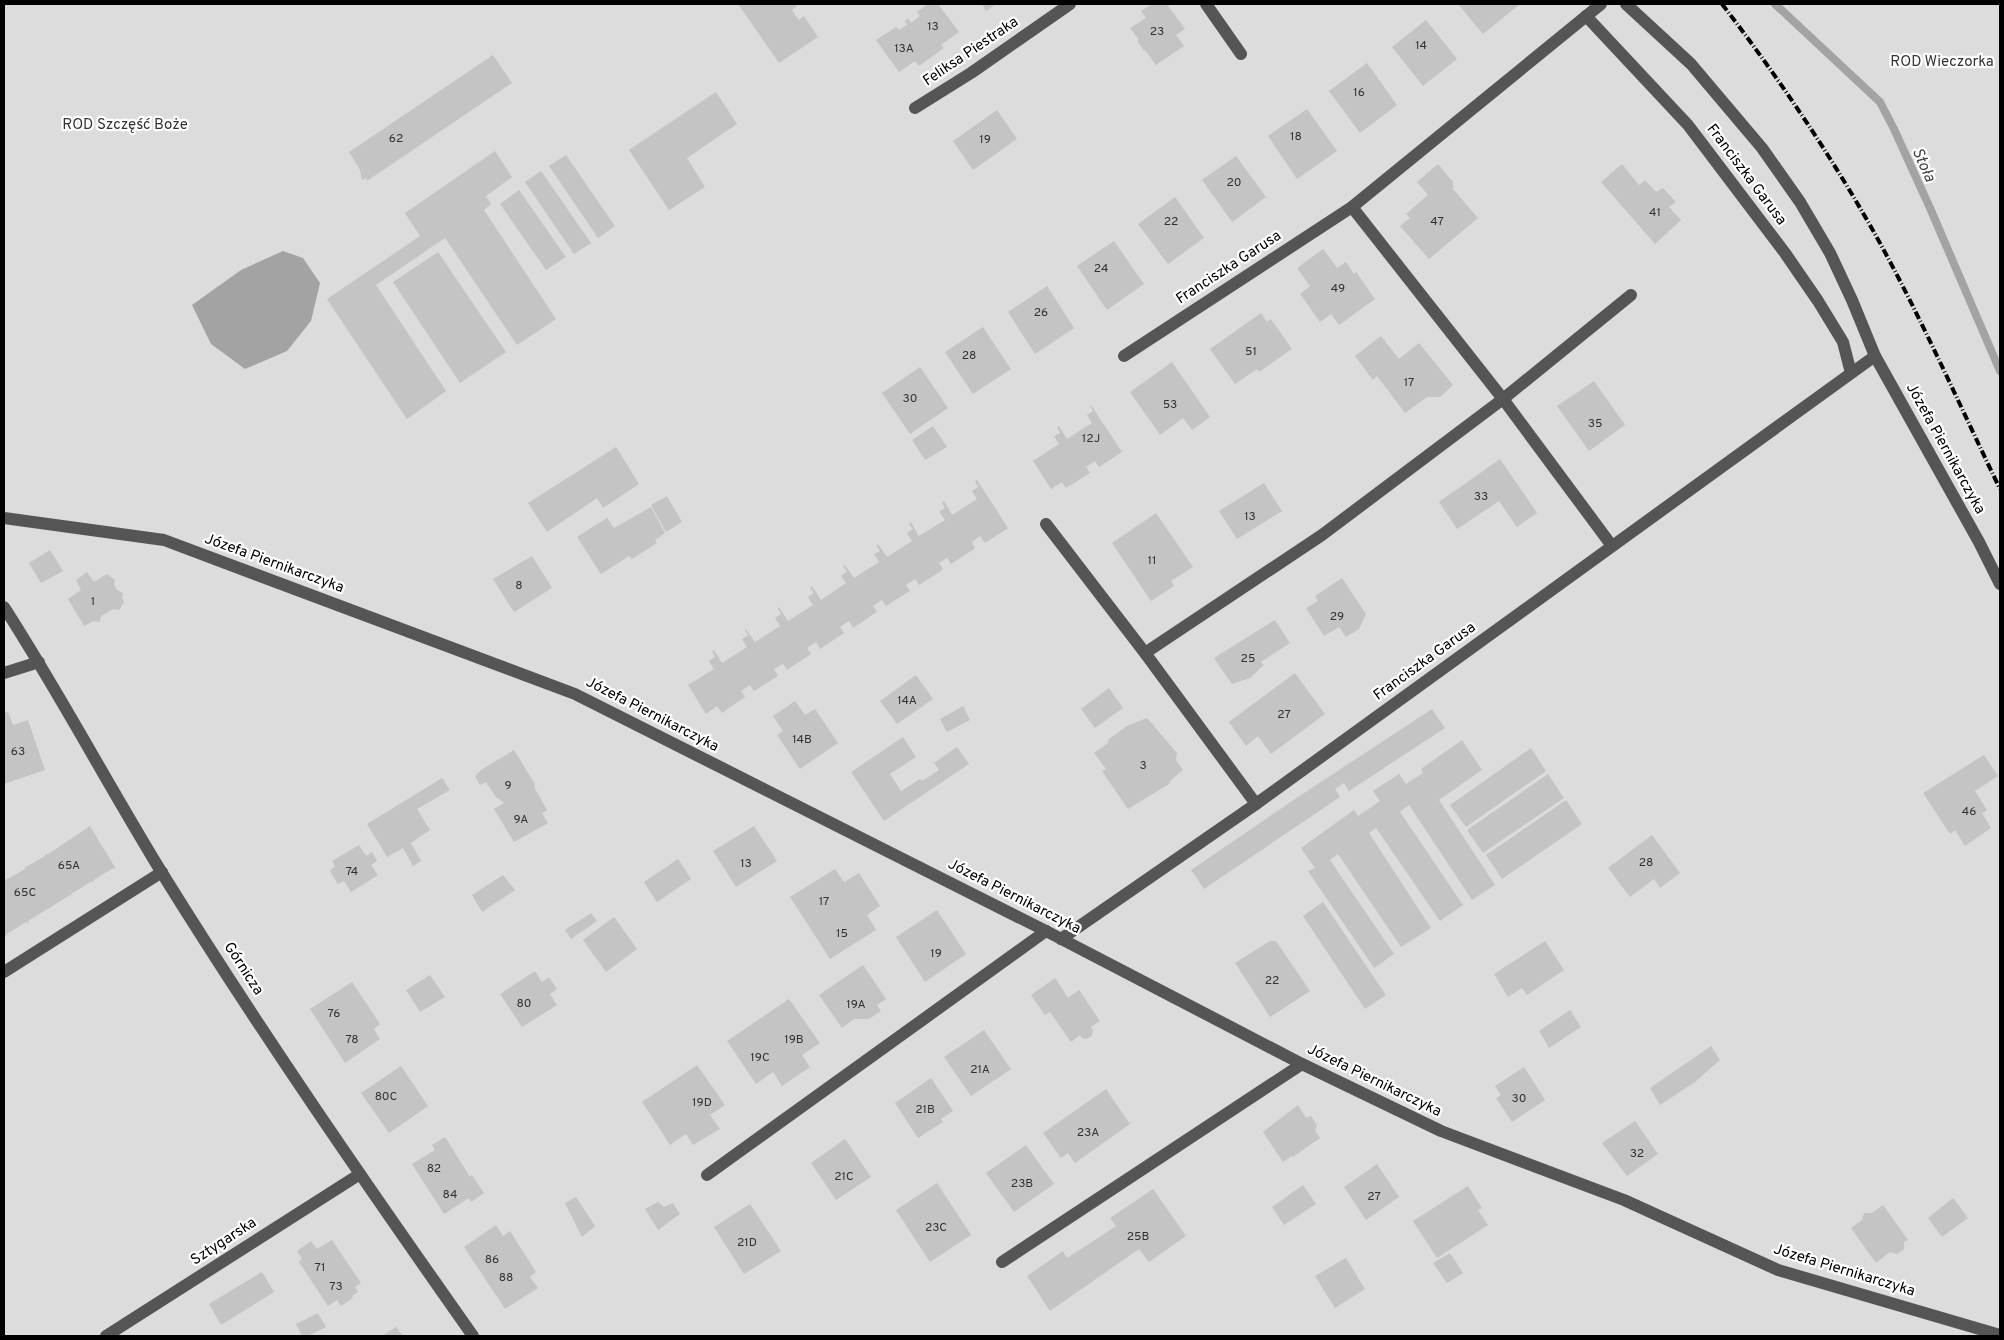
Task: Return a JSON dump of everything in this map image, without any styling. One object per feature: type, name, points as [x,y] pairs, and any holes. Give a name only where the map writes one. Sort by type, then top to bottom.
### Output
[{"type":"street","name":"Feliksa Piestraka","points":[[915,108],[971,73],[1070,4]]},
{"type":"street","points":[[1206,4],[1241,54]]},
{"type":"street","name":"Franciszka Garusa","points":[[1124,356],[1352,206],[1601,4]]},
{"type":"street","name":"Józefa Piernikarczyka","points":[[1626,4],[1691,64],[1762,148],[1800,202],[1830,253],[1875,356],[1979,542],[2000,584]]},
{"type":"street","name":"Franciszka Garusa","points":[[1586,16],[1688,125],[1785,253],[1818,301],[1842,342],[1851,373]]},
{"type":"street","points":[[1352,206],[1503,399],[1612,546]]},
{"type":"street","points":[[1145,653],[1322,535],[1503,399],[1631,295]]},
{"type":"street","name":"Franciszka Garusa","points":[[1061,939],[1256,804],[1875,356]]},
{"type":"street","name":"Józefa Piernikarczyka","points":[[4,518],[164,540],[574,694],[1046,931],[1302,1064],[1441,1131],[1624,1200],[1778,1270],[2000,1335]]},
{"type":"street","points":[[1046,524],[1145,653],[1256,804]]},
{"type":"street","name":"Górnicza","points":[[4,607],[39,662],[162,872],[298,1085],[473,1336]]},
{"type":"street","points":[[4,673],[39,662]]},
{"type":"street","points":[[4,972],[162,872]]},
{"type":"street","points":[[707,1174],[1046,931]]},
{"type":"street","points":[[1002,1262],[1302,1064]]},
{"type":"street","name":"Sztygarska","points":[[106,1336],[360,1174]]},
{"type":"green space","points":[[4,4],[2000,4],[2000,1336],[4,1336]]},
{"type":"shaded area","points":[[283,251],[303,258],[320,283],[311,321],[287,351],[245,369],[211,344],[192,305],[241,270]]},
{"type":"building","points":[[738,4],[795,4],[797,6],[792,10],[795,15],[799,20],[804,16],[818,37],[779,63]]},
{"type":"building","points":[[928,4],[938,4],[959,32],[941,45],[944,48],[919,66],[915,61],[899,72],[876,40],[896,27],[899,30],[907,25],[905,21],[908,18],[911,23],[920,16],[917,12]]},
{"type":"building","points":[[982,4],[996,4],[986,11]]},
{"type":"building","points":[[1152,4],[1167,4],[1185,29],[1176,35],[1184,46],[1156,65],[1144,51],[1130,28],[1146,18],[1141,11]]},
{"type":"building","points":[[1458,4],[1520,4],[1483,34]]},
{"type":"building","points":[[1426,20],[1457,59],[1423,86],[1392,47]]},
{"type":"building","points":[[493,55],[512,83],[367,181],[366,178],[362,180],[360,170],[349,152]]},
{"type":"building","points":[[1367,63],[1397,105],[1360,133],[1329,91]]},
{"type":"building","points":[[716,92],[737,124],[687,158],[705,187],[669,210],[629,150]]},
{"type":"building","points":[[1307,109],[1337,151],[1297,179],[1268,136]]},
{"type":"building","points":[[997,110],[1017,139],[973,170],[953,141]]},
{"type":"building","points":[[495,151],[512,177],[486,196],[491,204],[484,210],[556,319],[517,345],[445,238],[376,285],[446,391],[407,419],[327,299],[420,236],[405,213]]},
{"type":"building","points":[[566,155],[615,226],[598,238],[549,166]]},
{"type":"building","points":[[1236,156],[1266,197],[1232,222],[1202,180]]},
{"type":"building","points":[[1438,164],[1453,182],[1453,189],[1478,218],[1429,259],[1400,226],[1410,218],[1406,214],[1428,195],[1417,182]]},
{"type":"building","points":[[1622,164],[1639,185],[1645,180],[1656,192],[1663,188],[1676,202],[1669,207],[1681,220],[1655,244],[1601,182]]},
{"type":"building","points":[[541,171],[591,243],[574,254],[525,182]]},
{"type":"building","points":[[519,190],[566,257],[546,270],[500,204]]},
{"type":"building","points":[[1175,197],[1204,238],[1168,264],[1138,224]]},
{"type":"building","points":[[1114,241],[1144,284],[1107,310],[1077,266]]},
{"type":"building","points":[[1323,249],[1337,268],[1346,262],[1354,274],[1356,272],[1375,299],[1339,325],[1331,314],[1320,322],[1300,294],[1310,286],[1297,268]]},
{"type":"building","points":[[438,252],[506,352],[460,383],[393,282]]},
{"type":"building","points":[[1047,286],[1074,328],[1035,354],[1008,312]]},
{"type":"building","points":[[1261,313],[1267,322],[1271,319],[1292,349],[1259,372],[1257,369],[1235,384],[1210,349]]},
{"type":"building","points":[[983,327],[1011,369],[973,394],[945,352]]},
{"type":"building","points":[[1381,336],[1399,359],[1419,343],[1453,385],[1440,397],[1427,397],[1405,413],[1377,376],[1373,380],[1355,356]]},
{"type":"building","points":[[1172,362],[1210,417],[1192,430],[1183,418],[1160,435],[1130,392]]},
{"type":"building","points":[[920,367],[948,408],[910,434],[882,393]]},
{"type":"building","points":[[1594,381],[1625,425],[1589,451],[1557,406]]},
{"type":"building","points":[[1091,405],[1122,452],[1099,467],[1095,461],[1086,467],[1090,473],[1066,488],[1062,482],[1051,489],[1033,461],[1059,444],[1054,436],[1060,433],[1057,427],[1059,426],[1067,439],[1092,423],[1087,415],[1093,411]]},
{"type":"building","points":[[933,426],[947,447],[925,460],[912,440]]},
{"type":"building","points":[[616,447],[639,484],[603,508],[597,498],[547,532],[528,503]]},
{"type":"building","points":[[1500,459],[1537,513],[1517,527],[1499,501],[1457,529],[1439,502]]},
{"type":"building","points":[[977,480],[1008,528],[985,543],[980,536],[972,542],[974,549],[951,564],[947,558],[939,563],[943,569],[941,571],[919,585],[915,579],[906,585],[910,591],[886,606],[882,600],[873,606],[877,612],[853,628],[849,621],[840,627],[844,633],[820,649],[816,642],[807,648],[811,654],[787,670],[783,664],[774,669],[778,676],[754,691],[750,685],[741,691],[745,697],[722,713],[717,706],[706,714],[688,685],[714,669],[709,661],[715,657],[712,651],[714,650],[722,663],[747,647],[742,639],[748,635],[746,629],[755,642],[780,626],[775,618],[781,614],[778,609],[779,607],[788,621],[813,605],[808,597],[814,593],[810,588],[812,586],[821,600],[846,583],[841,576],[847,572],[843,566],[845,565],[854,578],[879,562],[874,554],[880,551],[876,545],[878,544],[887,557],[912,541],[907,533],[913,529],[909,524],[911,522],[919,536],[945,520],[939,512],[945,508],[942,503],[944,501],[952,515],[977,499],[972,491],[978,487],[975,481]]},
{"type":"building","points":[[1264,483],[1282,511],[1237,539],[1219,511]]},
{"type":"building","points":[[667,496],[682,522],[666,532],[651,505]]},
{"type":"building","points":[[651,507],[665,533],[655,540],[657,543],[632,559],[629,556],[601,574],[577,537],[607,518],[614,528]]},
{"type":"building","points":[[1156,513],[1193,567],[1171,581],[1174,586],[1151,601],[1112,543]]},
{"type":"building","points":[[50,550],[63,571],[41,583],[29,563]]},
{"type":"building","points":[[532,556],[552,588],[514,612],[493,579]]},
{"type":"building","points":[[87,572],[94,582],[107,574],[115,580],[114,584],[117,590],[123,593],[122,598],[124,602],[119,610],[113,609],[101,616],[100,622],[94,621],[84,626],[68,599],[81,590],[76,580]]},
{"type":"building","points":[[1342,578],[1366,614],[1359,629],[1346,637],[1339,627],[1324,636],[1306,608],[1318,601],[1315,596]]},
{"type":"building","points":[[1275,620],[1290,643],[1261,662],[1264,665],[1250,678],[1232,684],[1214,658]]},
{"type":"building","points":[[1295,673],[1325,714],[1271,754],[1258,736],[1246,746],[1229,722]]},
{"type":"building","points":[[916,675],[933,699],[897,724],[880,701]]},
{"type":"building","points":[[1109,688],[1123,708],[1095,728],[1081,709]]},
{"type":"building","points":[[795,701],[805,715],[815,709],[838,743],[800,769],[777,735],[783,731],[773,716]]},
{"type":"building","points":[[963,706],[970,720],[947,732],[940,719]]},
{"type":"building","points":[[1432,709],[1445,728],[1349,791],[1344,783],[1335,789],[1340,797],[1204,889],[1191,870]]},
{"type":"building","points":[[8,712],[13,725],[28,720],[45,770],[4,784],[4,713]]},
{"type":"building","points":[[1147,718],[1177,753],[1176,760],[1183,770],[1169,784],[1128,809],[1102,771],[1106,769],[1094,753],[1127,726]]},
{"type":"building","points":[[903,737],[916,757],[890,774],[901,791],[939,770],[934,763],[957,747],[969,764],[884,821],[851,772]]},
{"type":"building","points":[[1462,740],[1482,770],[1439,800],[1495,885],[1472,900],[1409,805],[1400,812],[1463,905],[1440,921],[1376,828],[1369,833],[1431,928],[1401,947],[1338,854],[1330,860],[1394,954],[1374,968],[1308,871],[1315,868],[1301,848],[1354,810],[1358,816],[1380,801],[1373,791],[1399,774],[1406,784],[1423,773],[1421,769]]},
{"type":"building","points":[[1531,748],[1546,771],[1466,827],[1450,805]]},
{"type":"building","points":[[514,750],[535,784],[534,787],[547,810],[542,813],[548,823],[514,842],[494,809],[504,803],[496,797],[486,782],[480,785],[475,776],[481,770]]},
{"type":"building","points":[[1984,755],[1998,776],[1975,791],[1987,810],[1982,813],[1991,828],[1965,846],[1955,830],[1950,834],[1923,793]]},
{"type":"building","points":[[1548,774],[1564,798],[1483,853],[1467,830]]},
{"type":"building","points":[[442,778],[450,790],[417,809],[430,830],[411,843],[421,861],[413,866],[403,848],[387,857],[367,824]]},
{"type":"building","points":[[1566,800],[1582,824],[1502,879],[1486,855]]},
{"type":"building","points":[[90,826],[116,869],[113,868],[94,880],[93,883],[92,881],[71,894],[70,897],[70,895],[28,921],[29,923],[26,922],[4,936],[4,881]]},
{"type":"building","points":[[754,826],[777,861],[736,887],[713,851]]},
{"type":"building","points":[[1652,835],[1680,873],[1660,888],[1654,879],[1630,897],[1608,868]]},
{"type":"building","points":[[359,845],[366,856],[372,852],[377,861],[371,865],[378,875],[351,892],[344,881],[338,884],[330,871],[335,866],[332,861]]},
{"type":"building","points":[[678,859],[691,879],[657,902],[644,882]]},
{"type":"building","points":[[835,869],[844,882],[859,873],[880,906],[867,915],[876,930],[830,959],[790,897]]},
{"type":"building","points":[[503,875],[515,890],[482,912],[472,895]]},
{"type":"building","points":[[1323,902],[1386,995],[1365,1009],[1303,916]]},
{"type":"building","points":[[937,910],[966,954],[925,982],[896,937]]},
{"type":"building","points":[[591,913],[597,921],[571,939],[565,930]]},
{"type":"building","points":[[614,917],[637,949],[606,972],[583,940]]},
{"type":"building","points":[[1270,941],[1276,941],[1310,991],[1270,1017],[1235,963]]},
{"type":"building","points":[[1545,941],[1564,970],[1527,995],[1522,988],[1508,997],[1494,974]]},
{"type":"building","points":[[863,965],[886,999],[877,1005],[881,1011],[869,1019],[854,1019],[842,1028],[819,995]]},
{"type":"building","points":[[535,971],[542,982],[549,977],[557,989],[550,994],[557,1005],[522,1027],[500,994]]},
{"type":"building","points":[[430,975],[445,997],[420,1012],[406,990]]},
{"type":"building","points":[[1055,978],[1068,998],[1079,990],[1100,1021],[1091,1027],[1093,1030],[1092,1035],[1087,1039],[1082,1038],[1080,1035],[1071,1042],[1050,1012],[1045,1015],[1031,995]]},
{"type":"building","points":[[352,982],[380,1024],[374,1029],[380,1039],[345,1063],[310,1009]]},
{"type":"building","points":[[789,999],[820,1043],[802,1055],[810,1067],[782,1086],[773,1072],[756,1084],[727,1041]]},
{"type":"building","points":[[1570,1010],[1581,1027],[1549,1048],[1539,1031]]},
{"type":"building","points":[[984,1030],[1011,1069],[971,1096],[944,1057]]},
{"type":"building","points":[[1711,1046],[1720,1060],[1695,1082],[1660,1105],[1650,1088]]},
{"type":"building","points":[[697,1065],[725,1105],[710,1115],[720,1129],[693,1145],[686,1134],[670,1145],[642,1102]]},
{"type":"building","points":[[401,1066],[428,1106],[389,1133],[361,1093]]},
{"type":"building","points":[[1524,1067],[1545,1100],[1512,1122],[1496,1098],[1501,1095],[1495,1086]]},
{"type":"building","points":[[931,1078],[953,1111],[941,1119],[943,1122],[918,1138],[895,1103]]},
{"type":"building","points":[[1106,1089],[1130,1124],[1075,1163],[1068,1153],[1061,1158],[1043,1133]]},
{"type":"building","points":[[1298,1105],[1306,1118],[1311,1116],[1317,1125],[1315,1131],[1320,1138],[1283,1162],[1263,1132]]},
{"type":"building","points":[[1635,1121],[1658,1154],[1627,1176],[1602,1143]]},
{"type":"building","points":[[445,1137],[470,1177],[472,1175],[484,1193],[471,1202],[469,1198],[444,1214],[412,1164],[435,1150],[432,1145]]},
{"type":"building","points":[[845,1139],[871,1177],[836,1200],[811,1163]]},
{"type":"building","points":[[1026,1145],[1054,1184],[1014,1212],[986,1173]]},
{"type":"building","points":[[1377,1164],[1399,1197],[1366,1220],[1344,1187]]},
{"type":"building","points":[[937,1183],[971,1235],[930,1262],[896,1210]]},
{"type":"building","points":[[1303,1185],[1316,1204],[1284,1225],[1272,1207]]},
{"type":"building","points":[[1468,1186],[1482,1208],[1478,1210],[1488,1225],[1437,1258],[1413,1221]]},
{"type":"building","points":[[1153,1189],[1186,1236],[1149,1262],[1139,1249],[1050,1311],[1027,1276],[1063,1251],[1067,1258],[1116,1226],[1110,1218]]},
{"type":"building","points":[[576,1197],[595,1226],[582,1237],[565,1203]]},
{"type":"building","points":[[1953,1198],[1968,1218],[1942,1237],[1928,1218]]},
{"type":"building","points":[[658,1202],[664,1207],[673,1203],[680,1214],[658,1230],[645,1209]]},
{"type":"building","points":[[750,1204],[781,1251],[744,1274],[714,1227]]},
{"type":"building","points":[[1883,1205],[1908,1240],[1904,1242],[1904,1249],[1897,1254],[1890,1252],[1876,1263],[1851,1228],[1862,1220],[1864,1213],[1872,1213]]},
{"type":"building","points":[[496,1225],[503,1236],[510,1231],[536,1272],[530,1277],[538,1288],[505,1309],[464,1247]]},
{"type":"building","points":[[332,1240],[361,1283],[355,1287],[358,1292],[352,1296],[353,1298],[341,1306],[337,1300],[328,1306],[299,1262],[302,1259],[297,1251],[311,1241],[317,1249]]},
{"type":"building","points":[[1450,1253],[1463,1273],[1447,1283],[1433,1263]]},
{"type":"building","points":[[1346,1258],[1365,1289],[1335,1308],[1315,1276]]},
{"type":"building","points":[[262,1272],[274,1292],[221,1325],[209,1304]]},
{"type":"building","points":[[318,1313],[326,1327],[308,1336],[302,1336],[296,1324]]},
{"type":"building","points":[[396,1327],[403,1336],[382,1336]]},
{"type":"waterway","name":"Stoła","points":[[1775,4],[1880,102],[1930,208],[2000,371]]},
{"type":"railway","points":[[1722,4],[1803,116],[1875,234],[1924,329],[2000,489]]},
{"type":"park label","name":"ROD Wieczorka","points":[[1942,62]]},
{"type":"park label","name":"ROD Szczęść Boże","points":[[125,125]]}]
